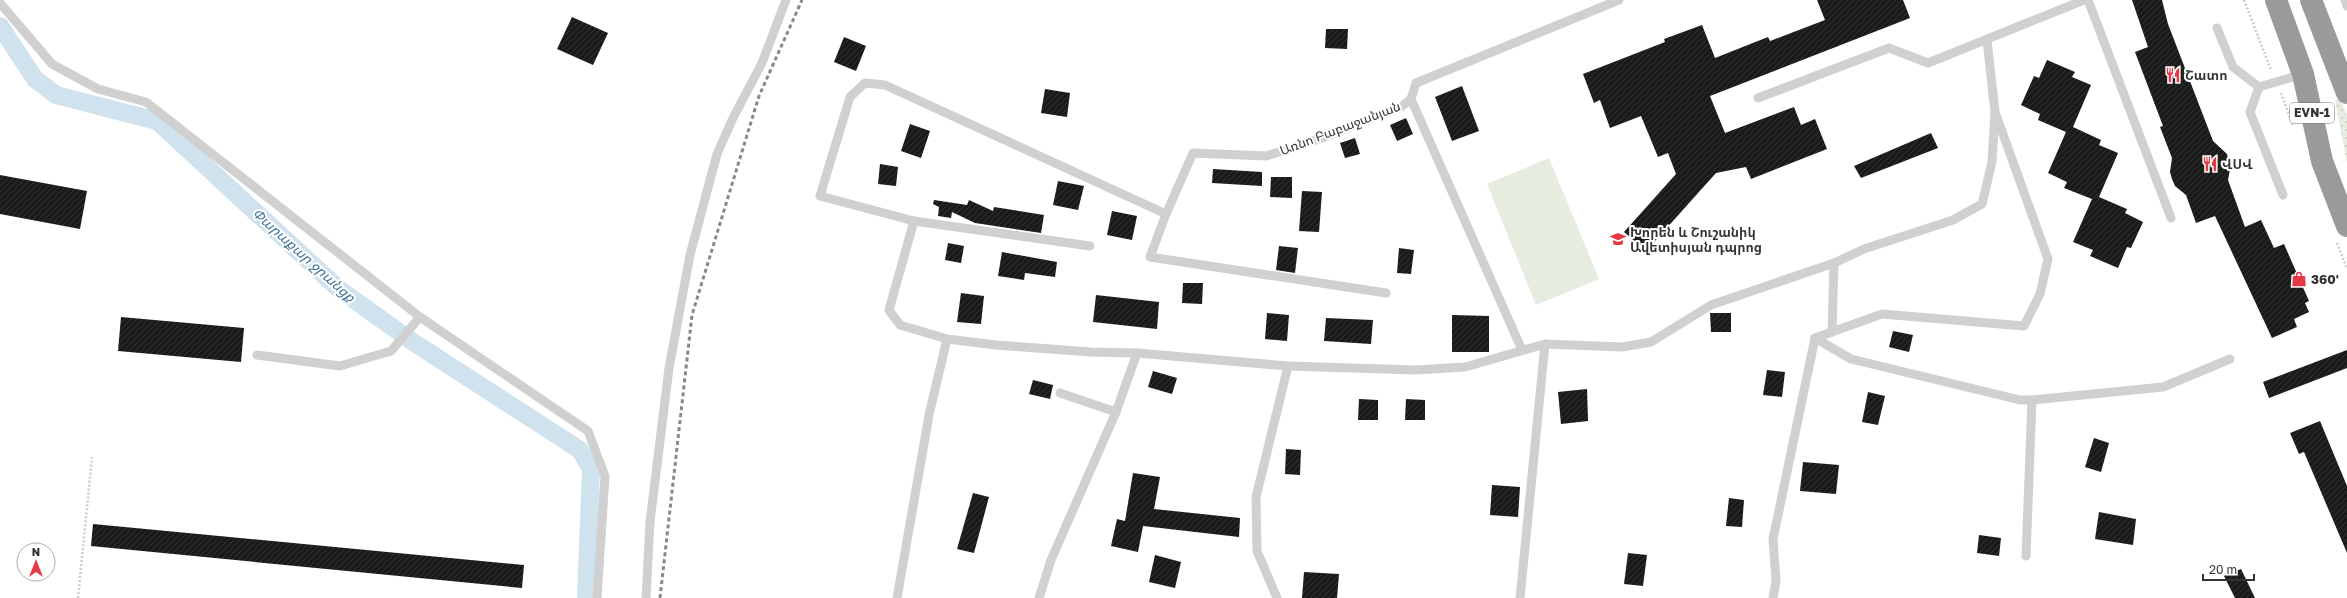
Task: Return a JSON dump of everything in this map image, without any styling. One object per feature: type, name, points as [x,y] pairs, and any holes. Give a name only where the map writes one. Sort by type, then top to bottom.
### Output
[{"type":"highway","name":"EVN-1","points":[[2276,0],[2303,74],[2322,161],[2347,226]]},
{"type":"highway","name":"EVN-1","points":[[2311,0],[2347,93]]},
{"type":"lane","points":[[646,598],[650,522],[668,376],[690,256],[717,154],[733,118],[762,63],[786,0]]},
{"type":"lane","name":"Առնո Բաբաջանյան","points":[[1386,293],[1150,257],[1166,214],[1193,153],[1266,156],[1322,138],[1401,107],[1410,99],[1416,83],[1619,0]]},
{"type":"lane","points":[[1758,98],[1889,48],[1928,63],[2084,0]]},
{"type":"lane","points":[[2088,0],[2171,218]]},
{"type":"lane","points":[[2344,0],[2347,6]]},
{"type":"lane","points":[[0,3],[52,64],[98,89],[146,102],[420,317],[588,431],[604,476],[597,598]]},
{"type":"lane","points":[[2217,28],[2233,67],[2259,87]]},
{"type":"lane","points":[[914,221],[889,310],[900,325],[947,339],[1091,352],[1137,353],[1288,366],[1415,370],[1465,367],[1545,344],[1622,347],[1651,342],[1711,305],[1834,263],[1864,249],[1954,220],[1982,204],[1992,162],[1995,112],[1987,40]]},
{"type":"lane","points":[[2259,87],[2303,74]]},
{"type":"lane","points":[[1090,246],[914,221],[820,196],[850,97],[865,83],[885,85],[1166,214]]},
{"type":"lane","points":[[2259,87],[2250,112],[2283,195]]},
{"type":"lane","points":[[1410,99],[1522,350]]},
{"type":"lane","points":[[1815,338],[1882,314],[2024,326],[2040,294],[2048,259],[1995,112]]},
{"type":"lane","points":[[1832,332],[1834,263]]},
{"type":"lane","points":[[258,355],[340,366],[391,351],[420,317]]},
{"type":"lane","points":[[1815,338],[1851,359],[2020,400],[2163,386],[2230,359]]},
{"type":"lane","points":[[1773,598],[1776,581],[1773,539],[1815,338]]},
{"type":"lane","points":[[898,598],[929,415],[947,339]]},
{"type":"lane","points":[[1520,598],[1545,344]]},
{"type":"lane","points":[[1039,598],[1051,560],[1116,412],[1137,353]]},
{"type":"lane","points":[[1277,598],[1257,552],[1256,497],[1288,366]]},
{"type":"lane","points":[[1060,393],[1116,412]]},
{"type":"lane","points":[[2026,556],[2032,400]]},
{"type":"path","points":[[2244,0],[2285,105]]},
{"type":"path","points":[[78,598],[92,457]]},
{"type":"shaded area","points":[[2340,98],[2347,116],[2347,163],[2335,100]]},
{"type":"shaded area","points":[[1549,158],[1599,279],[1536,305],[1487,184]]},
{"type":"building","points":[[1817,0],[1903,0],[1910,18],[1710,96],[1725,133],[1794,107],[1801,125],[1815,119],[1827,149],[1751,179],[1746,167],[1716,173],[1646,251],[1624,232],[1676,174],[1668,153],[1658,157],[1641,116],[1610,128],[1600,100],[1594,103],[1583,74],[1665,42],[1664,39],[1702,25],[1715,58],[1768,37],[1770,41],[1825,20]]},
{"type":"building","points":[[2132,0],[2162,0],[2168,24],[2213,141],[2227,154],[2230,169],[2228,180],[2245,227],[2261,220],[2274,248],[2284,244],[2309,301],[2305,303],[2309,312],[2294,319],[2297,327],[2272,338],[2215,216],[2196,223],[2186,195],[2175,186],[2170,172],[2172,158],[2160,127],[2163,126],[2135,52],[2148,47]]},
{"type":"building","points":[[572,17],[608,33],[593,65],[557,49]]},
{"type":"building","points":[[1326,29],[1348,29],[1347,49],[1325,48]]},
{"type":"building","points":[[844,37],[866,46],[856,71],[834,62]]},
{"type":"building","points":[[2047,60],[2075,72],[2072,77],[2091,85],[2073,127],[2101,140],[2099,145],[2118,153],[2099,197],[2127,209],[2125,213],[2143,222],[2131,248],[2127,247],[2118,268],[2090,256],[2093,250],[2073,242],[2092,199],[2064,188],[2067,182],[2048,173],[2066,132],[2038,120],[2040,114],[2021,105],[2034,76],[2039,78]]},
{"type":"building","points":[[1462,86],[1479,131],[1452,141],[1435,97]]},
{"type":"building","points":[[1045,89],[1070,93],[1067,117],[1041,113]]},
{"type":"building","points":[[1406,118],[1413,134],[1397,141],[1390,125]]},
{"type":"building","points":[[910,124],[930,131],[921,158],[901,151]]},
{"type":"building","points":[[1931,133],[1938,148],[1861,178],[1854,166]]},
{"type":"building","points":[[1355,138],[1360,154],[1345,158],[1340,143]]},
{"type":"building","points":[[880,164],[898,167],[896,186],[878,184]]},
{"type":"building","points":[[1213,169],[1262,172],[1262,186],[1212,183]]},
{"type":"building","points":[[0,175],[87,191],[80,229],[0,214]]},
{"type":"building","points":[[1271,177],[1292,177],[1292,198],[1270,197]]},
{"type":"building","points":[[1058,181],[1084,186],[1078,210],[1053,205]]},
{"type":"building","points":[[1302,191],[1322,192],[1319,232],[1299,231]]},
{"type":"building","points":[[934,200],[967,205],[969,200],[993,211],[994,207],[1044,215],[1041,233],[975,223],[952,212],[951,218],[938,216],[939,207],[933,204]]},
{"type":"building","points":[[1112,211],[1137,216],[1132,240],[1107,235]]},
{"type":"building","points":[[948,243],[964,246],[961,263],[945,260]]},
{"type":"building","points":[[1279,246],[1298,248],[1295,273],[1276,270]]},
{"type":"building","points":[[1399,248],[1414,250],[1411,274],[1397,273]]},
{"type":"building","points":[[1002,252],[1057,262],[1055,277],[1025,273],[1024,280],[998,276]]},
{"type":"building","points":[[1183,283],[1203,283],[1202,304],[1182,303]]},
{"type":"building","points":[[961,293],[984,296],[981,324],[957,322]]},
{"type":"building","points":[[1096,295],[1159,302],[1157,329],[1093,322]]},
{"type":"building","points":[[1267,313],[1289,315],[1287,341],[1265,339]]},
{"type":"building","points":[[1710,313],[1731,313],[1731,332],[1711,332]]},
{"type":"building","points":[[1452,315],[1489,316],[1489,352],[1452,352]]},
{"type":"building","points":[[121,317],[244,328],[241,362],[118,351]]},
{"type":"building","points":[[1326,318],[1373,320],[1371,344],[1324,341]]},
{"type":"building","points":[[1893,331],[1913,335],[1909,352],[1889,347]]},
{"type":"building","points":[[2347,350],[2347,368],[2269,398],[2263,382]]},
{"type":"building","points":[[1767,370],[1785,372],[1782,397],[1763,395]]},
{"type":"building","points":[[1153,371],[1177,378],[1172,394],[1148,387]]},
{"type":"building","points":[[1033,380],[1053,385],[1050,399],[1029,394]]},
{"type":"building","points":[[1587,389],[1588,421],[1561,424],[1558,392]]},
{"type":"building","points":[[1868,392],[1885,396],[1878,425],[1862,422]]},
{"type":"building","points":[[1359,399],[1378,400],[1378,420],[1358,420]]},
{"type":"building","points":[[1406,399],[1425,400],[1425,420],[1405,420]]},
{"type":"building","points":[[2320,421],[2347,486],[2347,553],[2304,452],[2299,454],[2290,433]]},
{"type":"building","points":[[2094,438],[2109,443],[2101,472],[2085,467]]},
{"type":"building","points":[[1286,449],[1301,450],[1300,475],[1285,474]]},
{"type":"building","points":[[1803,462],[1839,465],[1836,494],[1800,491]]},
{"type":"building","points":[[1133,473],[1160,477],[1154,509],[1240,518],[1239,537],[1143,526],[1138,552],[1111,546],[1117,519],[1125,521]]},
{"type":"building","points":[[1492,485],[1520,487],[1518,517],[1490,515]]},
{"type":"building","points":[[973,493],[989,497],[974,553],[957,549]]},
{"type":"building","points":[[1729,498],[1744,500],[1742,527],[1726,526]]},
{"type":"building","points":[[2099,512],[2136,519],[2133,545],[2095,539]]},
{"type":"building","points":[[93,524],[524,565],[522,588],[91,546]]},
{"type":"building","points":[[1979,535],[2001,538],[1999,556],[1977,553]]},
{"type":"building","points":[[1628,553],[1647,555],[1643,586],[1624,584]]},
{"type":"building","points":[[1155,555],[1181,562],[1175,588],[1149,582]]},
{"type":"building","points":[[2241,569],[2255,598],[2235,598],[2224,576]]},
{"type":"building","points":[[1304,572],[1339,574],[1337,598],[1302,598]]},
{"type":"waterway","name":"Փարաքար ջրանցք","points":[[0,26],[35,79],[56,95],[157,121],[339,289],[413,342],[580,450],[591,469],[586,598]]},
{"type":"railway","points":[[660,598],[692,315],[759,96],[802,0]]},
{"type":"place","name":"Շատո","points":[[2173,75]]},
{"type":"place","name":"ՎՍՎ","points":[[2210,164]]},
{"type":"place","name":"Խորեն և Շուշանիկ Ավետիսյան դպրոց","points":[[1618,239]]},
{"type":"place","name":"360'","points":[[2299,279]]}]
